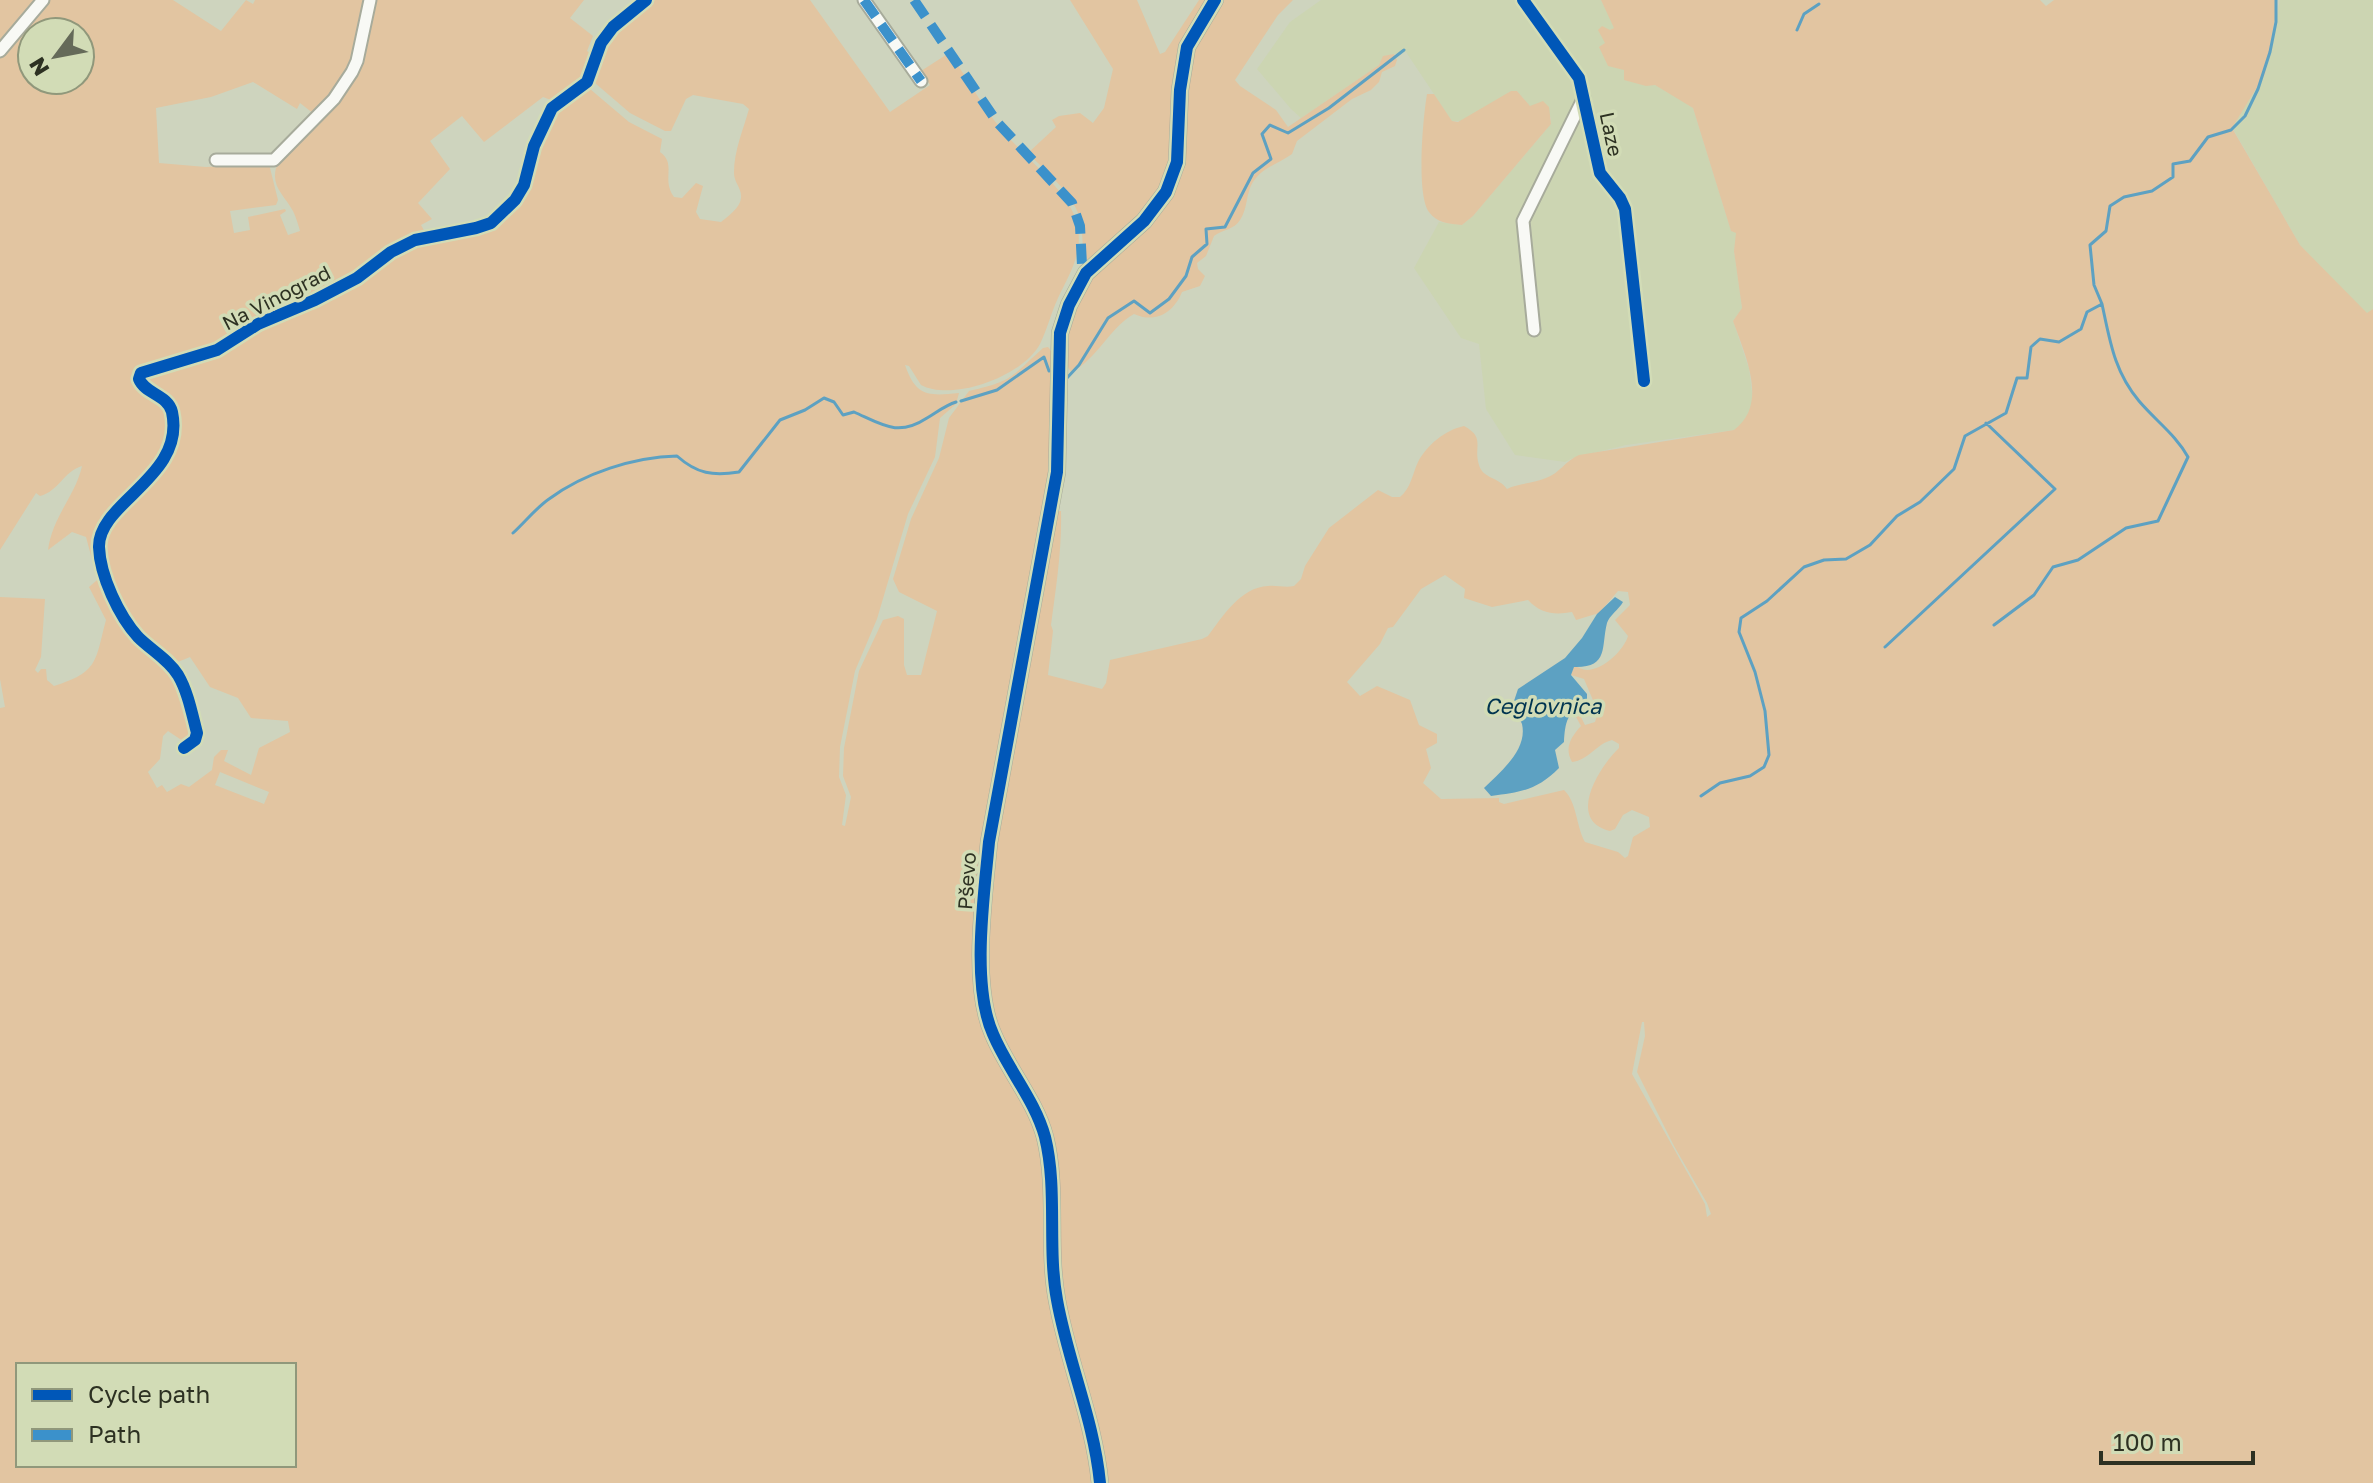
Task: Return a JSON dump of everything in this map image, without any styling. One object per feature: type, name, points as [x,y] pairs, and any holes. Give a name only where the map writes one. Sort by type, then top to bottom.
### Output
[{"type":"street","points":[[0,51],[43,0]]},
{"type":"street","points":[[216,160],[274,160],[334,99],[357,61],[370,0]]},
{"type":"street","name":"Na Vinograd","points":[[184,748],[195,740],[197,733],[184,687],[166,660],[131,628],[110,588],[99,545],[104,528],[158,467],[169,448],[173,432],[172,411],[161,398],[141,384],[141,373],[217,350],[258,324],[344,285],[391,252],[415,240],[491,223],[515,200],[524,185],[534,146],[552,108],[587,82],[601,43],[613,27],[646,0]]},
{"type":"street","points":[[864,0],[921,81]]},
{"type":"street","name":"Pševo","points":[[1100,1483],[1089,1414],[1065,1342],[1057,1300],[1051,1262],[1051,1191],[1045,1140],[1037,1115],[986,1016],[982,970],[983,914],[989,842],[1057,472],[1060,333],[1069,305],[1086,273],[1144,221],[1166,192],[1177,162],[1181,79],[1187,47],[1215,0]]},
{"type":"street","name":"Laze","points":[[1523,0],[1579,78],[1600,173],[1625,209],[1644,381]]},
{"type":"street","name":"Laze","points":[[1534,330],[1523,221],[1584,97]]},
{"type":"shaded area","points":[[0,0],[173,0],[221,31],[246,0],[253,4],[255,0],[368,0],[361,34],[345,75],[314,114],[300,103],[297,109],[253,82],[211,97],[156,108],[159,163],[206,167],[269,164],[278,200],[276,205],[230,211],[234,233],[250,230],[248,217],[285,209],[280,215],[288,235],[300,231],[293,211],[275,181],[276,168],[334,103],[353,75],[365,46],[373,0],[584,0],[570,18],[593,36],[587,51],[592,54],[585,71],[567,91],[551,100],[543,97],[484,142],[462,116],[430,141],[450,169],[418,203],[432,219],[421,225],[430,241],[489,229],[512,210],[523,193],[552,115],[565,99],[583,88],[590,89],[629,122],[662,139],[660,152],[668,162],[670,190],[674,197],[682,198],[696,183],[703,186],[696,212],[700,219],[721,222],[733,212],[741,198],[734,177],[734,165],[749,109],[743,104],[693,95],[686,99],[671,131],[665,131],[630,113],[595,83],[592,76],[602,44],[625,19],[654,0],[810,0],[890,112],[930,85],[921,71],[949,53],[997,124],[1070,206],[1078,228],[1078,249],[1040,344],[1019,366],[986,383],[951,390],[921,385],[909,366],[905,365],[919,389],[932,394],[959,393],[956,404],[940,418],[935,457],[908,514],[877,619],[855,671],[840,747],[839,777],[846,795],[842,825],[845,826],[851,797],[843,776],[844,748],[859,671],[883,620],[898,616],[904,619],[904,665],[907,675],[921,675],[937,611],[899,592],[893,579],[911,519],[939,458],[949,418],[969,391],[1003,381],[1048,347],[1053,356],[1054,371],[1048,500],[1040,556],[985,834],[976,967],[982,1018],[988,1037],[1023,1100],[1039,1139],[1045,1182],[1053,1320],[1089,1441],[1095,1483],[0,1483],[0,708],[5,707],[0,679],[0,597],[45,599],[41,657],[35,670],[38,673],[46,669],[47,680],[54,686],[80,676],[97,655],[106,620],[89,587],[103,575],[129,629],[175,675],[194,732],[183,741],[168,731],[163,736],[160,759],[148,772],[157,788],[162,785],[167,792],[181,784],[189,787],[212,770],[214,757],[221,750],[228,750],[224,761],[251,775],[259,748],[290,732],[288,721],[251,718],[238,698],[210,687],[190,657],[173,664],[141,636],[126,615],[107,572],[102,548],[108,526],[149,482],[168,456],[175,433],[174,414],[170,413],[169,437],[160,460],[111,515],[103,529],[98,545],[100,562],[93,563],[86,537],[72,532],[48,550],[54,526],[82,466],[40,496],[36,493],[0,550]],"holes":[[[220,772],[269,792],[264,804],[215,785]]]},
{"type":"shaded area","points":[[1070,0],[1137,0],[1160,54],[1165,52],[1199,0],[1209,0],[1172,97],[1171,164],[1160,191],[1139,219],[1088,261],[1081,223],[1071,199],[1028,153],[1056,127],[1052,120],[1080,113],[1093,123],[1104,108],[1113,69]]},
{"type":"shaded area","points":[[1221,0],[1293,0],[1278,15],[1235,80],[1276,110],[1288,127],[1379,65],[1383,56],[1394,54],[1397,60],[1395,66],[1382,72],[1379,82],[1371,90],[1352,99],[1297,141],[1292,154],[1256,178],[1240,220],[1235,226],[1214,236],[1206,256],[1197,263],[1205,276],[1200,286],[1182,292],[1169,310],[1157,317],[1134,314],[1125,320],[1088,360],[1071,372],[1064,361],[1067,332],[1090,276],[1165,203],[1192,54],[1199,35]]},
{"type":"shaded area","points":[[1321,0],[1601,0],[1615,28],[1610,30],[1624,70],[1673,94],[1693,108],[1731,231],[1737,233],[1734,251],[1742,308],[1733,321],[1749,369],[1753,400],[1746,421],[1734,430],[1626,445],[1565,462],[1515,455],[1486,409],[1479,344],[1461,338],[1414,268],[1439,222],[1462,225],[1473,216],[1551,124],[1551,117],[1530,106],[1517,91],[1511,91],[1464,121],[1452,121],[1406,52],[1384,56],[1379,65],[1301,118],[1257,69],[1290,22]]},
{"type":"shaded area","points":[[1601,0],[2040,0],[2046,6],[2054,0],[2276,0],[2265,74],[2232,128],[2300,245],[2367,313],[2373,309],[2373,1483],[1108,1483],[1088,1388],[1067,1319],[1041,1109],[1001,1035],[989,995],[991,885],[995,850],[1057,511],[1061,511],[1061,540],[1048,675],[1102,689],[1110,660],[1202,639],[1208,636],[1233,604],[1249,592],[1268,586],[1294,586],[1329,528],[1378,490],[1392,497],[1400,497],[1426,450],[1437,439],[1457,428],[1464,426],[1475,434],[1481,470],[1507,489],[1551,476],[1579,455],[1734,430],[1750,407],[1752,393],[1748,364],[1733,321],[1742,308],[1734,251],[1736,233],[1731,231],[1693,108],[1655,85],[1646,86],[1624,80],[1624,70],[1608,66],[1599,47],[1605,43],[1598,30],[1602,26],[1610,30],[1614,28]],"holes":[[[1445,575],[1465,589],[1464,598],[1492,607],[1528,600],[1548,612],[1572,612],[1576,620],[1599,613],[1618,591],[1628,592],[1630,605],[1615,620],[1628,636],[1622,647],[1600,667],[1587,670],[1574,666],[1571,675],[1584,679],[1598,712],[1595,722],[1585,725],[1579,713],[1575,715],[1581,726],[1569,747],[1572,762],[1606,742],[1612,740],[1619,744],[1596,779],[1588,805],[1590,816],[1597,825],[1610,831],[1615,829],[1623,815],[1632,810],[1649,817],[1650,827],[1633,837],[1625,858],[1618,852],[1585,842],[1572,801],[1564,790],[1504,804],[1499,802],[1499,798],[1441,799],[1423,783],[1431,768],[1426,749],[1437,743],[1437,734],[1419,725],[1410,700],[1377,686],[1360,696],[1347,682],[1421,589]],[[1642,1022],[1645,1036],[1637,1072],[1707,1203],[1711,1214],[1707,1217],[1705,1204],[1632,1074]]]},
{"type":"shaded area","points":[[2280,0],[2373,0],[2373,309],[2367,314],[2300,245],[2232,127],[2265,74]]},
{"type":"shaded area","points":[[1511,91],[1517,91],[1530,106],[1543,101],[1549,107],[1551,124],[1473,216],[1462,225],[1436,219],[1429,212],[1423,190],[1422,137],[1427,94],[1434,94],[1452,121],[1458,122]]},
{"type":"water","name":"Ceglovnica","points":[[1615,597],[1623,602],[1607,623],[1598,660],[1593,664],[1574,667],[1571,675],[1587,694],[1587,704],[1568,718],[1564,742],[1555,750],[1559,768],[1528,789],[1491,796],[1484,788],[1505,768],[1521,743],[1522,724],[1512,707],[1518,689],[1565,658],[1597,614]]},
{"type":"waterway","points":[[1701,796],[1720,783],[1750,776],[1764,767],[1769,755],[1765,711],[1755,672],[1739,632],[1741,618],[1767,601],[1804,567],[1824,560],[1846,559],[1870,545],[1897,516],[1920,502],[1954,469],[1965,436],[2006,413],[2017,378],[2027,378],[2031,347],[2040,339],[2059,342],[2081,329],[2087,312],[2102,304],[2094,285],[2090,245],[2106,231],[2110,206],[2124,197],[2152,191],[2173,177],[2173,164],[2190,161],[2208,137],[2231,130],[2245,116],[2270,52],[2276,22],[2276,0]]},
{"type":"waterway","points":[[1797,30],[1804,14],[1819,4]]},
{"type":"waterway","points":[[1066,379],[1079,365],[1108,318],[1134,301],[1150,313],[1169,299],[1186,276],[1192,257],[1207,244],[1206,229],[1225,227],[1253,173],[1271,159],[1262,134],[1270,125],[1288,133],[1329,108],[1404,50]]},
{"type":"waterway","points":[[1994,625],[2034,595],[2053,567],[2078,560],[2126,528],[2158,521],[2188,457],[2172,435],[2139,401],[2124,378],[2114,355],[2102,304]]},
{"type":"waterway","points":[[961,401],[997,390],[1044,357],[1049,371]]},
{"type":"waterway","points":[[513,533],[563,490],[594,474],[627,463],[677,456],[691,467],[706,472],[739,472],[780,420],[824,398],[834,402],[843,415],[854,412],[882,425],[899,428],[917,424],[956,402]]},
{"type":"waterway","points":[[1885,647],[2055,489],[1986,423]]},
{"type":"marked path","points":[[864,0],[921,81]]},
{"type":"marked path","points":[[914,0],[997,122],[1072,203],[1080,226],[1082,265],[1086,273]]},
{"type":"cycle path","points":[[184,748],[195,740],[197,733],[178,675],[138,637],[124,618],[107,583],[100,558],[102,531],[112,516],[155,471],[173,435],[170,406],[142,384],[139,379],[141,373],[217,350],[258,324],[357,278],[391,252],[415,240],[491,223],[515,200],[524,185],[534,146],[552,108],[587,82],[601,43],[613,27],[646,0]]},
{"type":"cycle path","points":[[1100,1483],[1092,1437],[1057,1300],[1051,1177],[1045,1137],[1035,1110],[999,1047],[986,1014],[982,991],[982,914],[989,842],[1057,472],[1060,333],[1069,305],[1086,273],[1144,221],[1166,192],[1177,162],[1180,90],[1187,47],[1215,0]]},
{"type":"cycle path","points":[[1523,0],[1579,78],[1600,173],[1625,209],[1644,381]]}]
